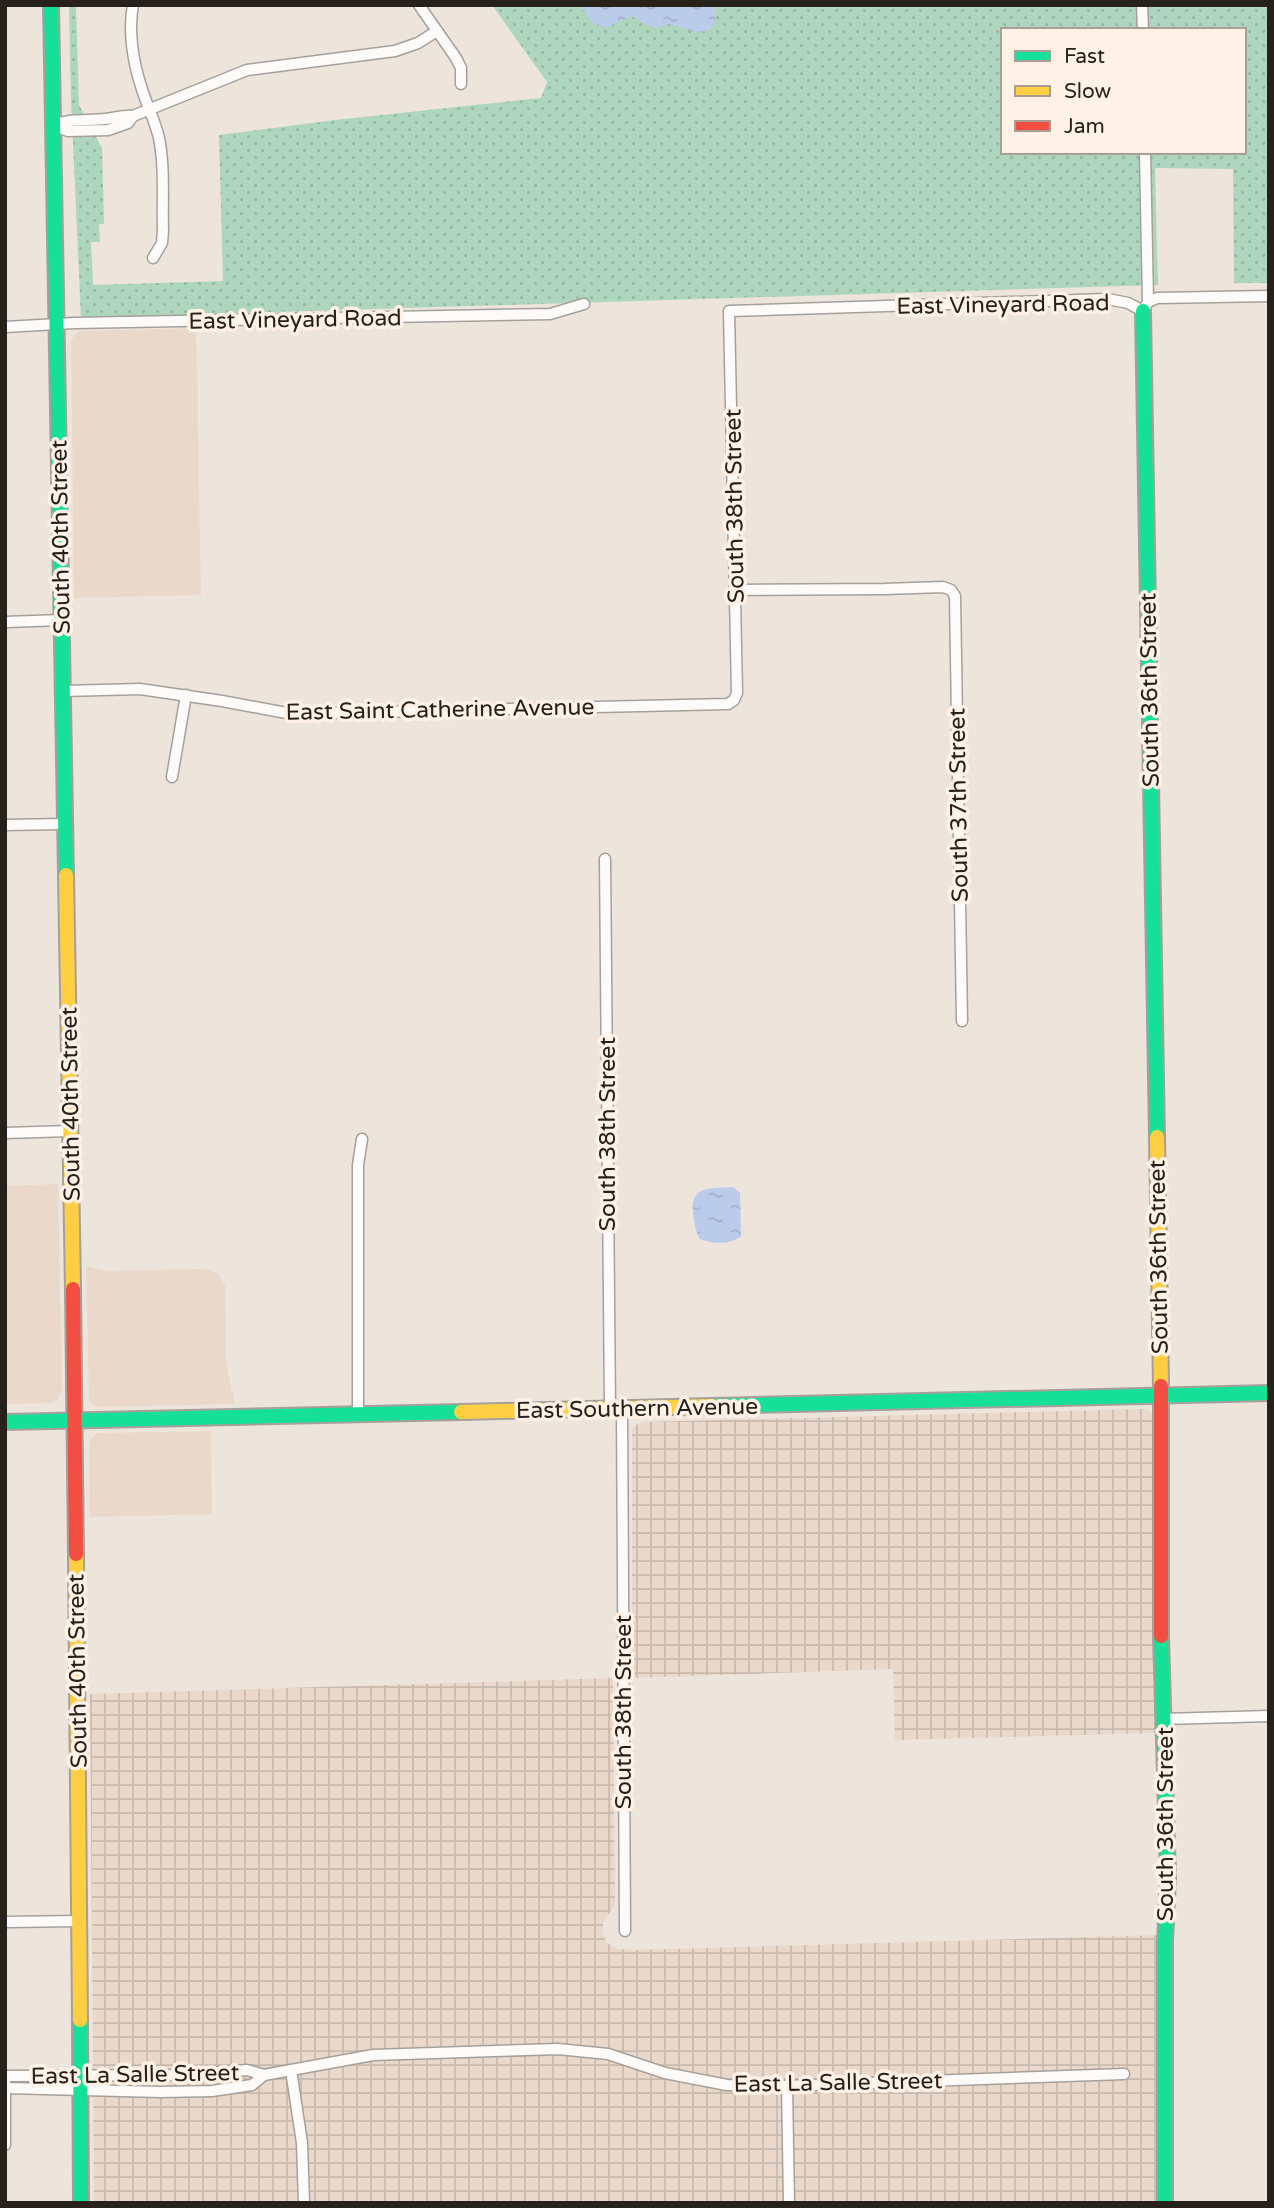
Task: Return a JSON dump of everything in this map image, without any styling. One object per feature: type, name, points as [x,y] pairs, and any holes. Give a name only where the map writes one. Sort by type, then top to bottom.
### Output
[{"type":"main road","name":"South 40th Street","points":[[51,5],[75,1421],[80,2203]]},
{"type":"main road","name":"South 36th Street","points":[[1146,306],[1161,1395],[1160,1585],[1168,1878],[1165,1942],[1165,2203]]},
{"type":"main road","name":"East Southern Avenue","points":[[5,1422],[1269,1392]]},
{"type":"street","points":[[133,5],[130,19],[135,66],[156,126],[161,154],[163,231],[162,243],[153,258]]},
{"type":"street","points":[[419,5],[456,58],[461,68],[461,84]]},
{"type":"street","points":[[1142,5],[1143,28]]},
{"type":"street","points":[[53,125],[68,131],[101,125],[115,129],[133,116],[247,70],[395,51],[418,43],[437,31]]},
{"type":"street","name":"South 36th Street","points":[[1145,154],[1146,306]]},
{"type":"street","name":"East Vineyard Road","points":[[729,311],[1108,299],[1146,306],[1161,298],[1269,296]]},
{"type":"street","name":"East Vineyard Road","points":[[5,327],[550,314],[584,304]]},
{"type":"street","name":"South 38th Street","points":[[729,311],[736,590],[737,692],[734,700]]},
{"type":"street","name":"South 37th Street","points":[[736,590],[943,587],[951,590],[955,596],[962,1021]]},
{"type":"street","points":[[5,622],[62,620]]},
{"type":"street","name":"East Saint Catherine Avenue","points":[[63,691],[140,689],[292,713],[728,704],[734,700]]},
{"type":"street","points":[[173,777],[186,695]]},
{"type":"street","points":[[5,825],[65,824]]},
{"type":"street","name":"South 38th Street","points":[[605,859],[625,1931]]},
{"type":"street","points":[[5,1133],[70,1131]]},
{"type":"street","points":[[358,1415],[358,1165],[362,1139]]},
{"type":"street","points":[[1164,1719],[1269,1716]]},
{"type":"street","points":[[5,1922],[79,1921]]},
{"type":"street","name":"East La Salle Street","points":[[6,2088],[247,2070],[264,2075],[373,2055],[558,2049],[608,2054],[665,2073],[727,2085],[787,2086],[1124,2074]]},
{"type":"street","points":[[291,2070],[302,2143],[304,2203]]},
{"type":"street","name":"East La Salle Street","points":[[5,2076],[212,2091],[252,2085],[264,2075]]},
{"type":"street","points":[[5,2076],[5,2146]]},
{"type":"street","name":"East La Salle Street","points":[[30,2076],[30,2088]]},
{"type":"street","points":[[787,2086],[789,2203]]},
{"type":"shaded area","points":[[196,328],[201,595],[74,598],[71,340],[78,332],[83,331]]},
{"type":"shaded area","points":[[58,1184],[62,1391],[52,1403],[5,1404],[5,1186]]},
{"type":"shaded area","points":[[86,1266],[107,1271],[202,1269],[218,1274],[225,1286],[226,1359],[234,1404],[93,1405],[89,1398]]},
{"type":"shaded area","points":[[1143,1409],[1153,1415],[1155,1422],[1156,1733],[895,1740],[893,1669],[632,1678],[632,1429],[637,1424]]},
{"type":"shaded area","points":[[211,1431],[212,1514],[89,1517],[90,1441],[97,1433]]},
{"type":"shaded area","points":[[613,1678],[615,1905],[603,1922],[606,1942],[618,1949],[633,1950],[1161,1935],[1162,2203],[94,2203],[90,1694]]},
{"type":"green space","points":[[69,5],[76,5],[79,105],[102,148],[104,224],[99,224],[100,242],[91,242],[93,285],[223,281],[219,135],[541,98],[547,82],[492,5],[1269,5],[1269,283],[1234,283],[1233,169],[1155,168],[1158,285],[81,318]]},
{"type":"water","points":[[580,5],[714,5],[716,18],[711,29],[707,31],[695,32],[670,24],[654,28],[631,16],[606,28],[593,23]]},
{"type":"water","points":[[733,1187],[740,1193],[741,1236],[721,1243],[700,1239],[693,1216],[695,1197],[699,1192],[711,1188]]},
{"type":"traffic: fast","points":[[51,5],[66,875]]},
{"type":"traffic: fast","points":[[1143,311],[1157,1137]]},
{"type":"traffic: fast","points":[[713,1406],[1269,1393]]},
{"type":"traffic: fast","points":[[5,1422],[461,1412]]},
{"type":"traffic: fast","points":[[1161,1636],[1168,1878],[1165,1942],[1165,2203]]},
{"type":"traffic: fast","points":[[80,2020],[81,2203]]},
{"type":"traffic: slow","points":[[66,875],[73,1289]]},
{"type":"traffic: slow","points":[[1157,1137],[1161,1386]]},
{"type":"traffic: slow","points":[[461,1412],[713,1406]]},
{"type":"traffic: slow","points":[[76,1554],[80,2020]]},
{"type":"traffic: jam","points":[[73,1289],[76,1554]]},
{"type":"traffic: jam","points":[[1161,1386],[1161,1636]]}]
